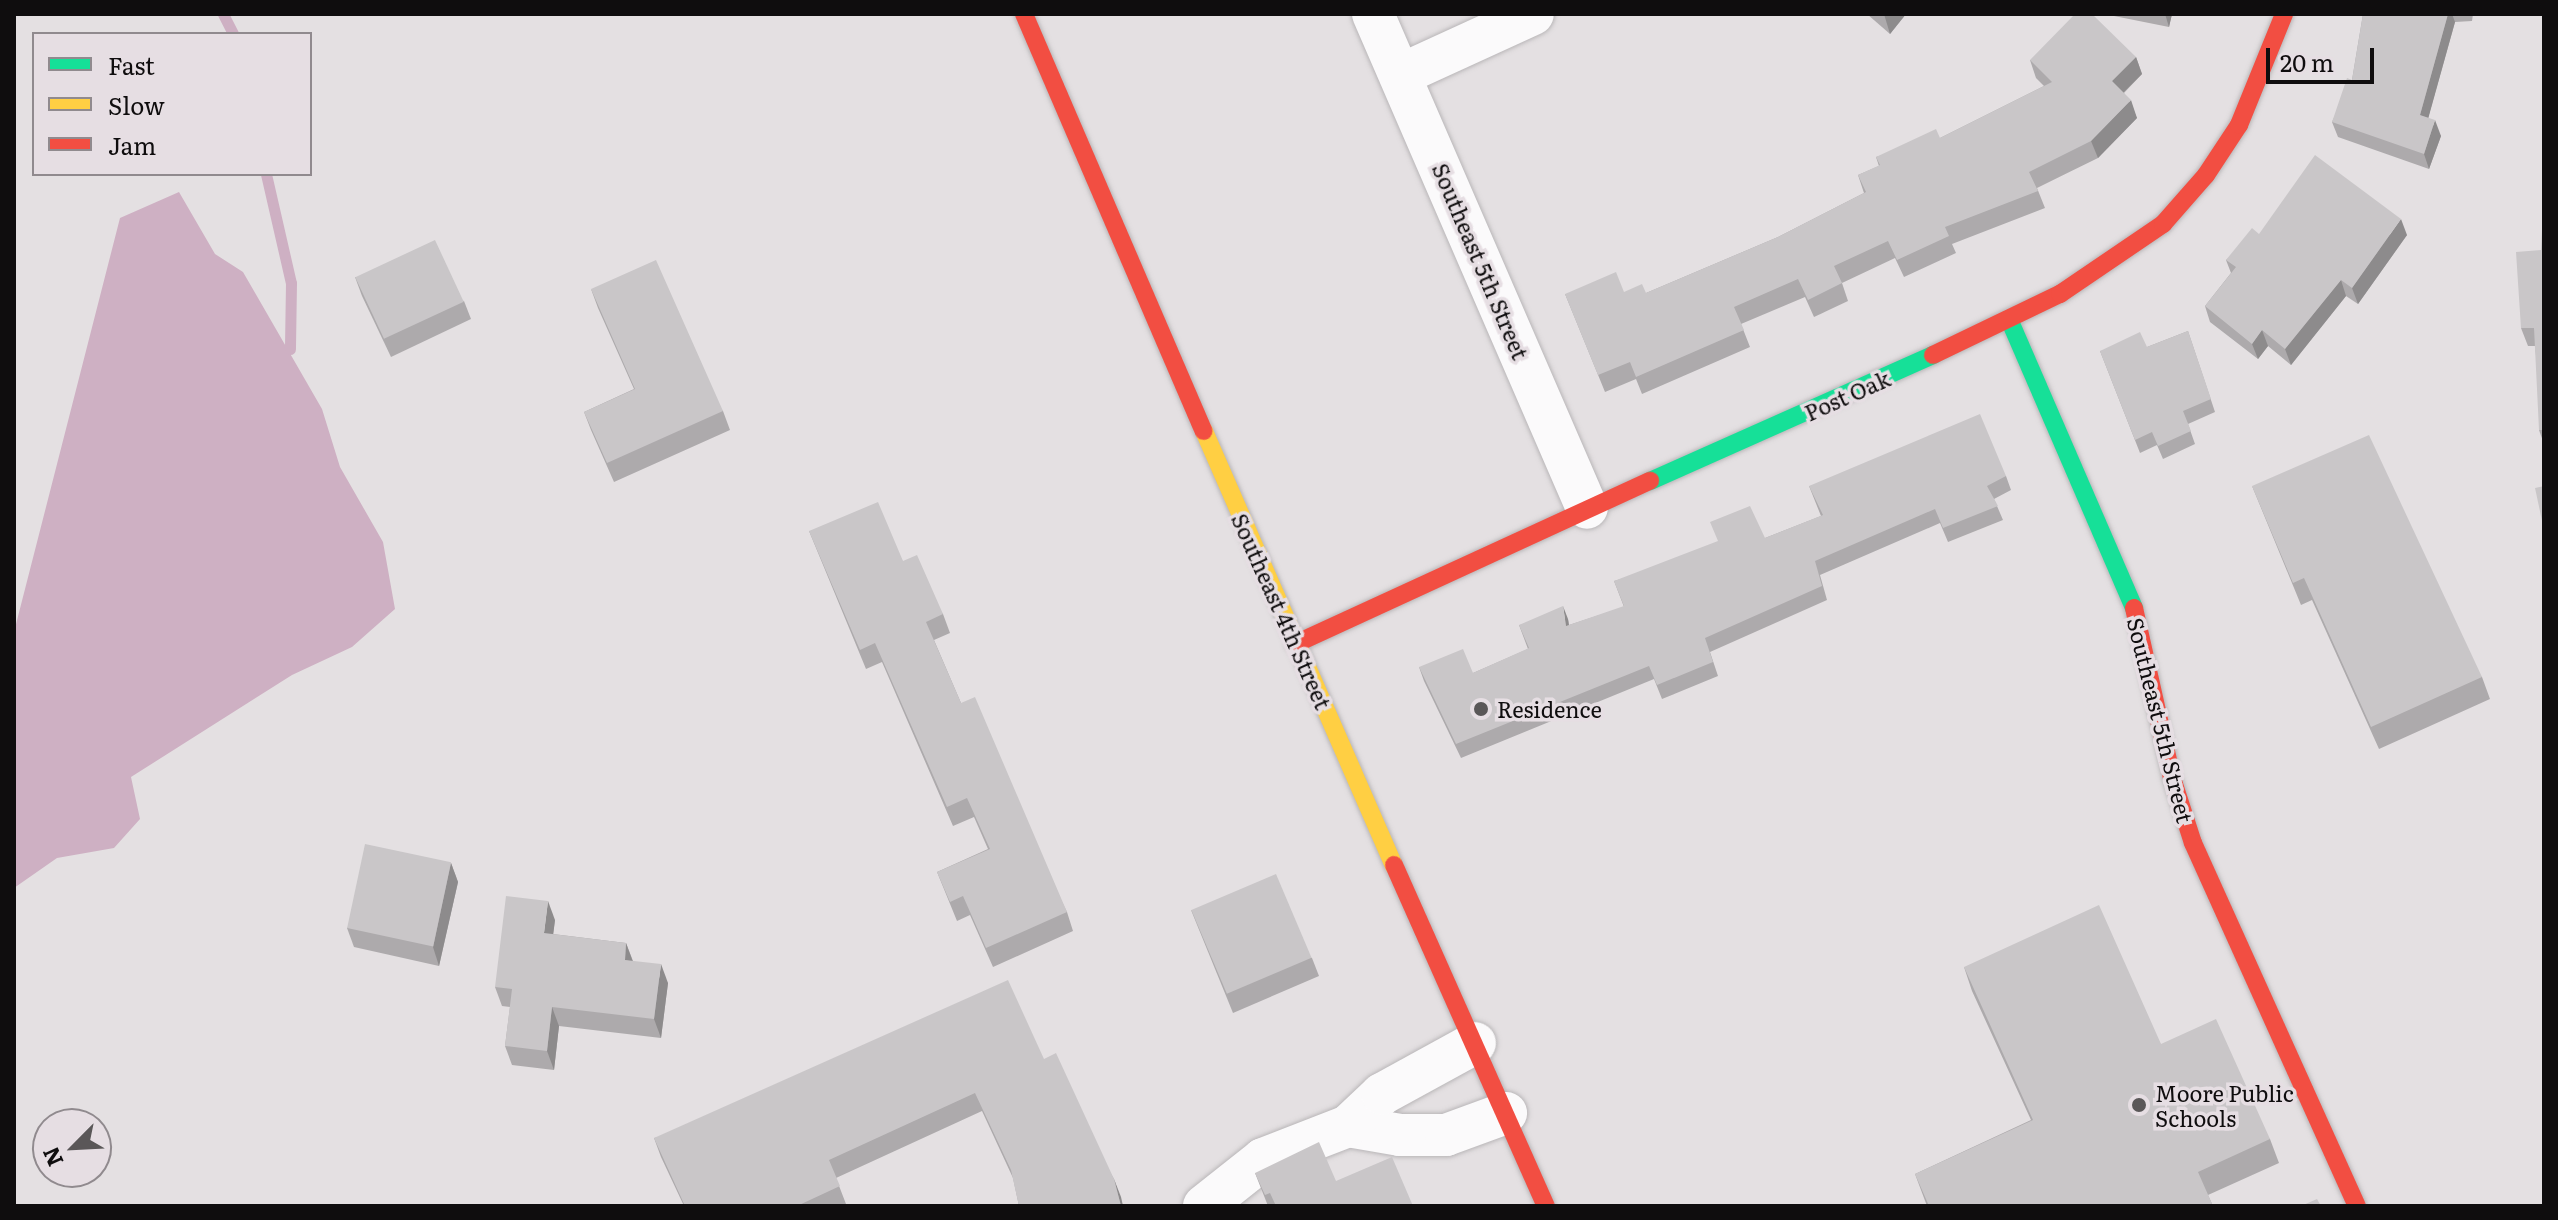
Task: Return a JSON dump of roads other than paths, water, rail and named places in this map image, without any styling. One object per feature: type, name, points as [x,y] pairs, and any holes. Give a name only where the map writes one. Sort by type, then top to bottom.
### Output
[{"type":"street","name":"Southeast 4th Street","points":[[1024,14],[1295,644],[1546,1206]]},
{"type":"street","name":"Southeast 5th Street","points":[[1373,14],[1587,508]]},
{"type":"street","points":[[1400,75],[1533,14]]},
{"type":"street","name":"Post Oak","points":[[1295,644],[1587,508],[2009,319],[2107,265],[2163,224],[2206,175],[2239,125],[2284,14]]},
{"type":"street","name":"Southeast 5th Street","points":[[2009,319],[2135,611],[2180,809],[2193,843],[2357,1206]]},
{"type":"street","points":[[1204,1206],[1263,1159],[1348,1126],[1382,1094],[1475,1043]]},
{"type":"street","points":[[1348,1126],[1400,1135],[1446,1135],[1506,1113]]},
{"type":"waterway","points":[[223,14],[232,32]]},
{"type":"waterway","points":[[266,176],[291,283],[290,349]]},
{"type":"place","name":"Residence","points":[[1481,709]]},
{"type":"place","name":"Moore Public Schools","points":[[2139,1105]]}]
